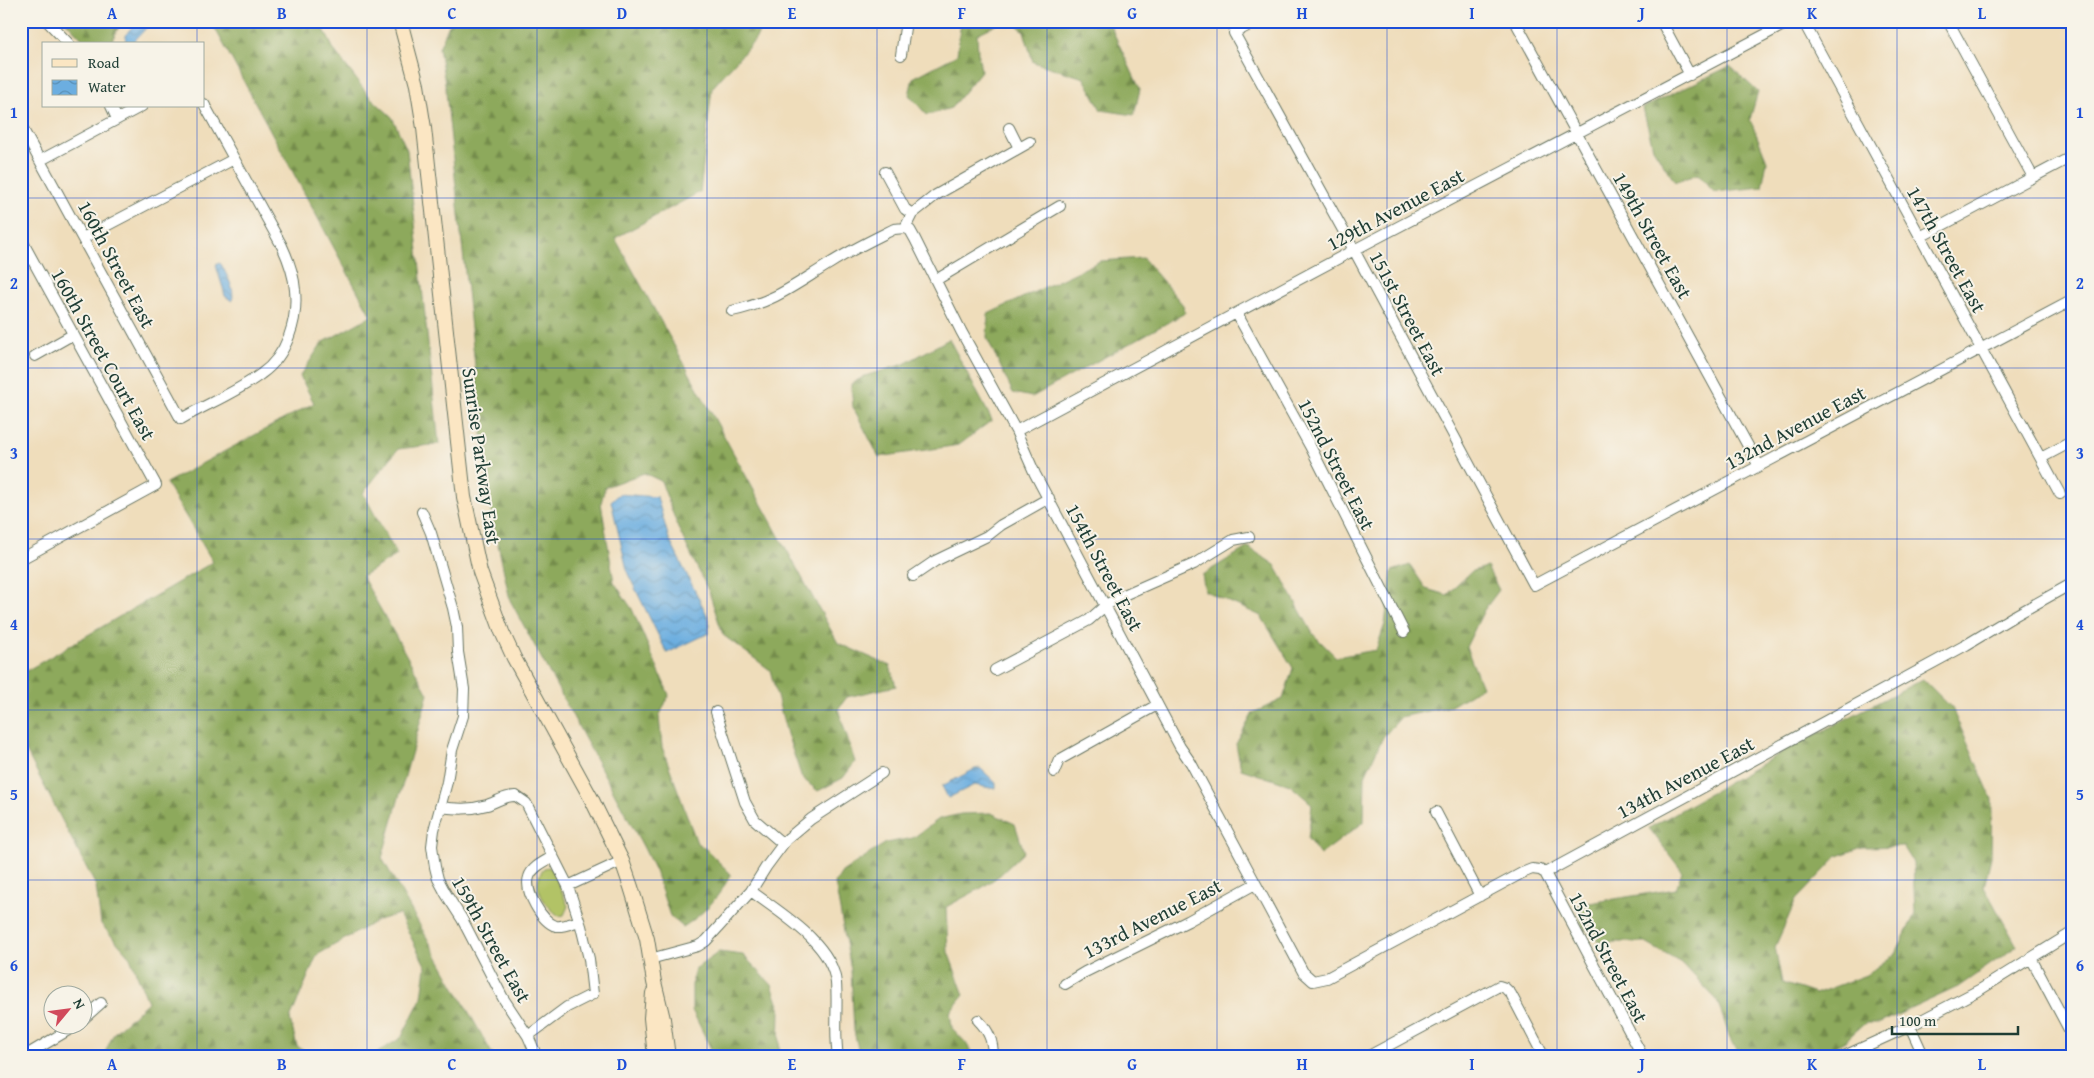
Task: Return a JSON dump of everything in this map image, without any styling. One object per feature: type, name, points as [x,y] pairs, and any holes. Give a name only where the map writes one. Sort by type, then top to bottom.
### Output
[{"type":"street","points":[[47,21],[67,42]]},
{"type":"street","name":"Sunrise Parkway East","points":[[400,21],[417,85],[424,128],[464,497],[480,572],[496,618],[514,658],[591,798],[622,861],[640,913],[663,1019],[668,1057]]},
{"type":"street","points":[[901,55],[906,21]]},
{"type":"street","name":"151st Street East","points":[[1257,21],[1234,33],[1354,250],[1534,585]]},
{"type":"street","name":"149th Street East","points":[[1515,21],[1759,466]]},
{"type":"street","points":[[1661,21],[1690,75]]},
{"type":"street","name":"129th Avenue East","points":[[1016,431],[1354,250],[1791,21]]},
{"type":"street","name":"147th Street East","points":[[1803,21],[2060,494]]},
{"type":"street","points":[[1948,21],[2033,177]]},
{"type":"street","points":[[83,238],[234,158],[205,106]]},
{"type":"street","points":[[112,108],[117,119]]},
{"type":"street","points":[[41,160],[138,108]]},
{"type":"street","name":"160th Street East","points":[[21,126],[181,419],[262,374],[280,355],[292,327],[295,308],[295,288],[288,260],[234,158]]},
{"type":"street","points":[[1008,128],[1019,148]]},
{"type":"street","points":[[732,311],[756,306],[768,301],[829,263],[894,229],[905,228],[912,214],[936,195],[1030,142]]},
{"type":"street","points":[[1920,236],[2073,156]]},
{"type":"street","points":[[885,172],[905,209],[912,214]]},
{"type":"street","points":[[936,280],[1060,206]]},
{"type":"street","name":"154th Street East","points":[[905,228],[910,230],[915,239],[961,331],[1016,431],[1026,457],[1106,605],[1157,705],[1309,980]]},
{"type":"street","name":"160th Street Court East","points":[[21,240],[156,485],[21,559]]},
{"type":"street","name":"132nd Avenue East","points":[[1534,585],[2073,300]]},
{"type":"street","name":"152nd Street East","points":[[1237,314],[1310,446],[1404,632]]},
{"type":"street","points":[[35,356],[72,335]]},
{"type":"street","points":[[2041,458],[2073,442]]},
{"type":"street","points":[[913,576],[935,561],[987,536],[1001,525],[1049,498]]},
{"type":"street","name":"159th Street East","points":[[422,512],[431,533],[453,608],[464,689],[463,716],[452,750],[447,782],[434,830],[432,846],[438,879],[462,919],[503,998],[528,1036],[537,1057]]},
{"type":"street","points":[[995,670],[1089,620],[1106,605],[1126,594],[1194,564],[1233,540],[1249,537]]},
{"type":"street","name":"134th Avenue East","points":[[1309,980],[1320,980],[1339,972],[1532,869],[1540,870],[1544,873],[1966,645],[2073,583]]},
{"type":"street","points":[[1054,772],[1059,760],[1157,705]]},
{"type":"street","points":[[716,712],[745,802],[755,820],[783,844]]},
{"type":"street","points":[[650,959],[698,946],[706,942],[751,892],[783,844],[811,819],[882,773]]},
{"type":"street","points":[[440,807],[463,810],[516,796],[526,803],[568,886],[589,959],[593,994],[567,1007],[528,1036]]},
{"type":"street","points":[[1436,812],[1480,896]]},
{"type":"street","points":[[552,857],[538,865],[528,877],[528,887],[533,901],[548,922],[556,926],[564,926],[579,921]]},
{"type":"street","points":[[568,886],[622,861]]},
{"type":"street","name":"152nd Street East","points":[[1544,873],[1643,1057]]},
{"type":"street","name":"133rd Avenue East","points":[[1065,984],[1256,884]]},
{"type":"street","points":[[751,892],[805,933],[830,962],[836,982],[835,1039],[838,1057]]},
{"type":"street","points":[[1842,1057],[1910,1026],[1981,990],[2073,932]]},
{"type":"street","points":[[2031,958],[2073,1037]]},
{"type":"street","name":"Sunrise Parkway East","points":[[654,982],[651,1018],[655,1057]]},
{"type":"street","points":[[1367,1057],[1494,988],[1501,986],[1511,994],[1544,1057]]},
{"type":"street","points":[[92,1012],[101,1004]]},
{"type":"street","points":[[978,1020],[986,1028],[991,1038],[993,1057]]},
{"type":"street","points":[[1910,1026],[1924,1057]]},
{"type":"street","points":[[23,1057],[58,1036]]},
{"type":"green space","points":[[65,21],[122,21],[111,42],[85,42]]},
{"type":"green space","points":[[211,21],[320,21],[334,50],[369,96],[392,117],[407,150],[439,444],[398,449],[363,493],[397,555],[362,576],[428,694],[382,858],[494,1057],[364,1057],[375,1054],[401,1038],[422,997],[426,967],[399,914],[378,920],[317,955],[290,1019],[297,1046],[316,1057],[103,1057],[114,1033],[148,1002],[130,957],[101,924],[96,886],[21,741],[21,674],[213,562],[166,483],[314,403],[300,376],[322,343],[371,316]]},
{"type":"green space","points":[[456,21],[764,21],[755,40],[712,88],[700,192],[615,238],[838,643],[890,666],[896,686],[847,697],[838,709],[855,762],[843,778],[818,791],[802,778],[787,734],[770,670],[723,635],[709,592],[679,530],[661,481],[644,473],[605,487],[601,503],[614,582],[632,609],[669,695],[659,717],[662,747],[697,843],[707,850],[731,874],[711,904],[683,927],[670,916],[655,871],[644,848],[510,600],[490,507],[445,83],[439,48],[449,25]]},
{"type":"green space","points":[[961,21],[1004,21],[977,34],[981,71],[951,108],[927,115],[909,95],[913,78],[957,55]]},
{"type":"green space","points":[[1012,21],[1108,21],[1140,89],[1134,115],[1101,110],[1084,78],[1033,62],[1024,31]]},
{"type":"green space","points":[[1730,66],[1758,92],[1750,119],[1767,161],[1762,187],[1714,192],[1698,174],[1675,182],[1653,148],[1643,108]]},
{"type":"green space","points":[[1143,258],[1183,305],[1185,313],[1032,397],[1013,393],[987,338],[988,314],[1100,261]]},
{"type":"green space","points":[[949,339],[992,420],[959,445],[879,457],[853,407],[851,384],[865,376],[904,364]]},
{"type":"green space","points":[[1248,547],[1275,565],[1313,634],[1336,657],[1376,650],[1385,624],[1392,571],[1410,565],[1426,589],[1447,595],[1472,571],[1487,567],[1499,590],[1484,610],[1466,647],[1482,687],[1451,706],[1401,717],[1383,737],[1365,776],[1364,822],[1320,855],[1308,839],[1312,804],[1290,785],[1241,769],[1236,744],[1253,713],[1283,699],[1293,668],[1261,616],[1205,591],[1202,575]]},
{"type":"green space","points":[[1923,679],[1952,708],[1992,799],[1991,857],[1984,887],[2017,946],[1958,987],[1880,1023],[1865,1023],[1845,1041],[1815,1057],[1746,1057],[1732,1044],[1717,1000],[1683,964],[1644,942],[1599,942],[1582,926],[1577,905],[1676,889],[1682,871],[1649,828],[1786,750]],"holes":[[[1903,846],[1913,862],[1915,914],[1896,953],[1866,975],[1815,994],[1782,983],[1775,947],[1796,900],[1838,856],[1862,847]]]},
{"type":"green space","points":[[991,813],[1015,824],[1024,852],[1000,875],[983,887],[946,907],[948,952],[964,995],[950,1012],[952,1028],[966,1043],[974,1057],[860,1057],[854,1031],[851,970],[835,883],[842,872],[886,843],[913,838],[939,819],[961,814]]},
{"type":"green space","points":[[544,868],[552,869],[568,906],[564,915],[559,916],[548,906],[539,888],[540,874]]},
{"type":"green space","points":[[719,952],[743,955],[772,985],[780,1008],[779,1057],[715,1057],[692,1010],[692,985],[695,969]]},
{"type":"water","points":[[142,21],[146,21],[149,25],[134,41],[126,42],[127,33],[132,27]]},
{"type":"water","points":[[219,263],[232,287],[232,301],[225,296],[216,265]]},
{"type":"water","points":[[619,494],[657,497],[669,539],[709,619],[709,633],[667,653],[628,574],[611,501]]},
{"type":"water","points":[[980,768],[996,783],[996,789],[974,785],[948,798],[942,786]]}]
